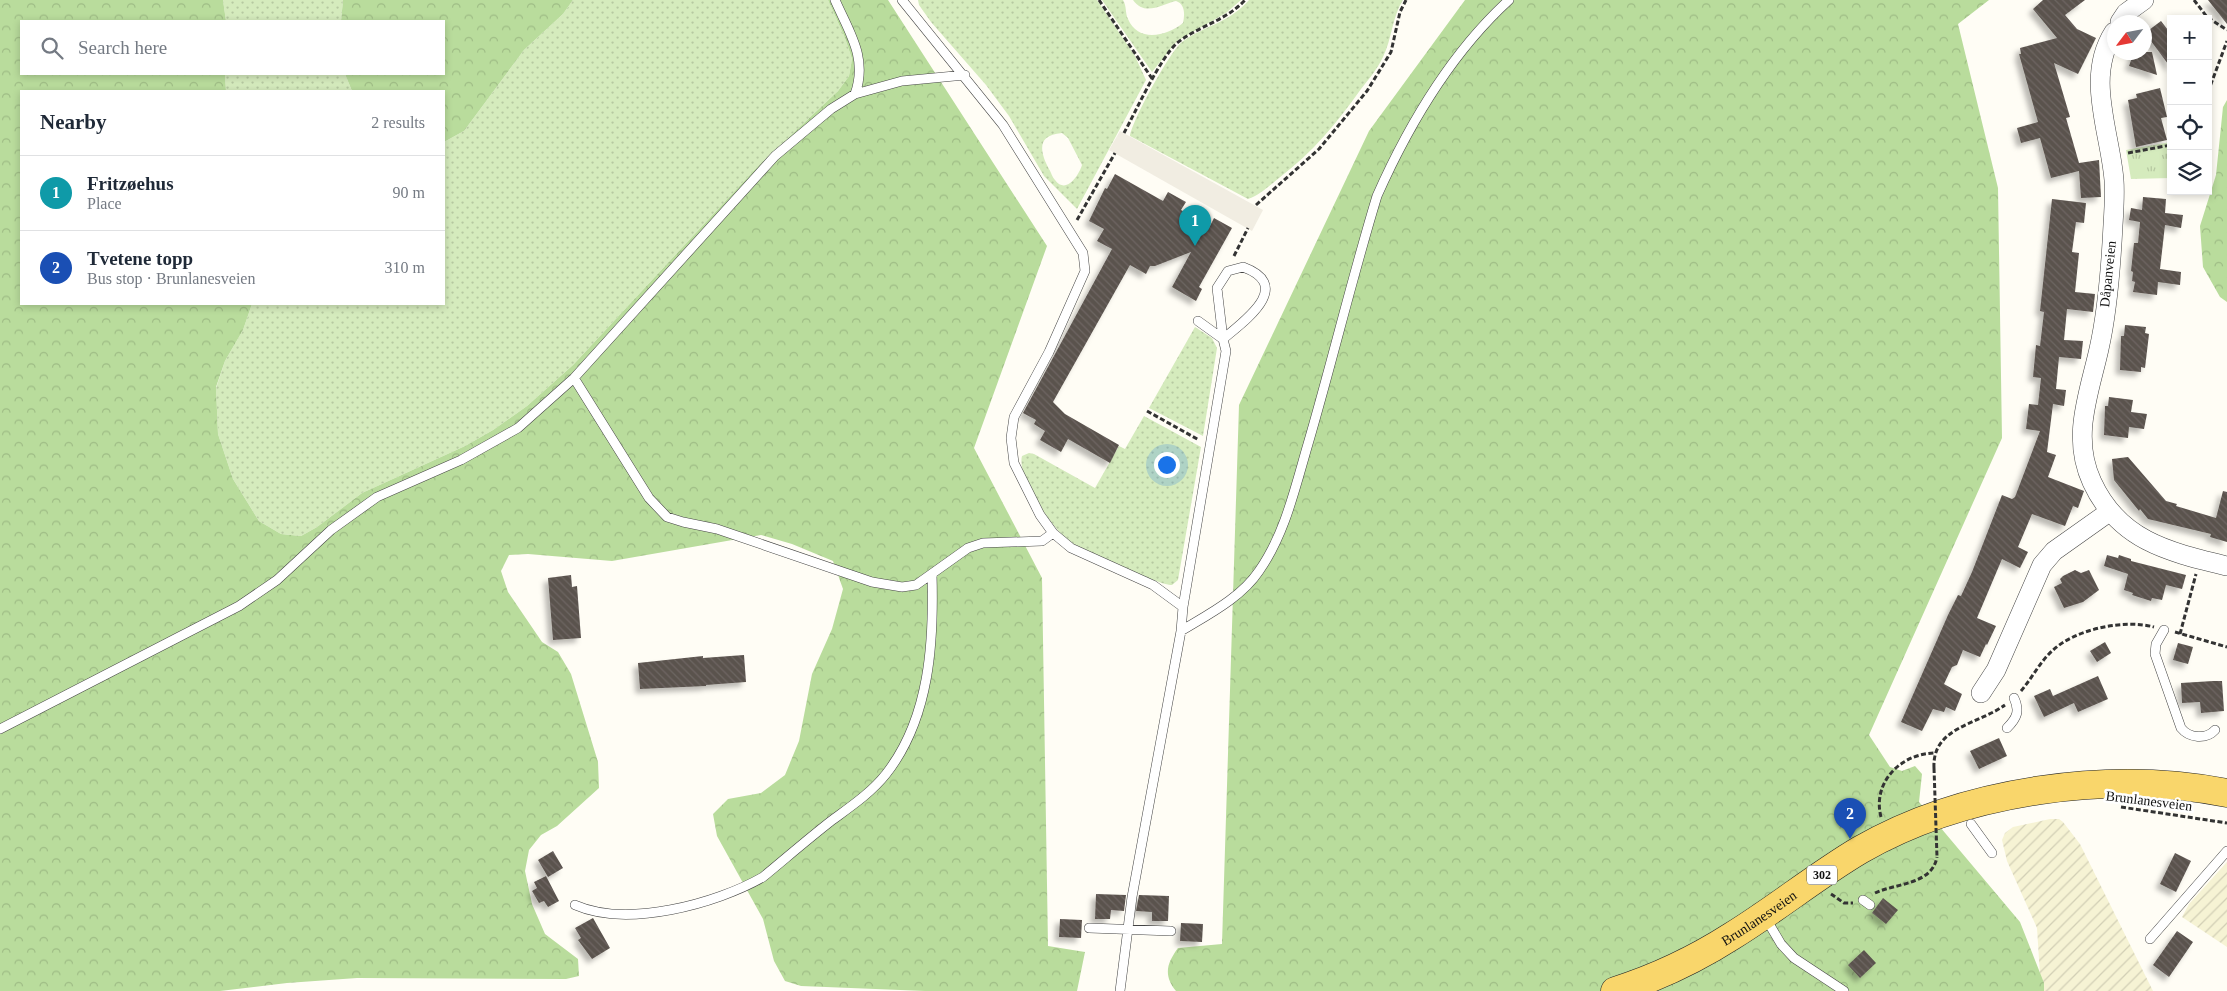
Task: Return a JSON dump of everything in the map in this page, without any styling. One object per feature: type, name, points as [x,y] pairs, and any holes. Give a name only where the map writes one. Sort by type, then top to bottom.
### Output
[{"type":"main road","name":"Brunlanesveien","points":[[1615,991],[1687,961],[1731,937],[1860,850],[1920,820],[1991,800],[2056,788],[2130,784],[2178,786],[2227,793]]},
{"type":"main road","name":"Brunlanesveien","points":[[2041,792],[2158,800],[2227,812]]},
{"type":"street","points":[[2125,15],[2144,0]]},
{"type":"street","name":"Dåpanveien","points":[[2107,52],[2101,69],[2100,92],[2114,179],[2113,223],[2108,290],[2099,349],[2085,403],[2081,441],[2088,473],[2109,512],[2138,537],[2161,548],[2227,566]]},
{"type":"street","points":[[1981,693],[1996,670],[2042,565],[2054,551],[2109,512]]},
{"type":"lane","points":[[835,0],[861,63],[859,83],[855,94]]},
{"type":"lane","points":[[902,0],[1003,124],[1083,253],[1085,271],[1049,352],[1014,417],[1011,438],[1014,463],[1040,515],[1053,533],[1071,548],[1153,585],[1183,607]]},
{"type":"lane","points":[[1181,631],[1215,610],[1258,573],[1279,537],[1317,414],[1377,196],[1390,166],[1434,91],[1473,36],[1509,0]]},
{"type":"lane","points":[[0,729],[239,606],[277,580],[332,530],[378,497],[461,460],[518,428],[574,378],[775,156],[831,109],[855,94],[902,81],[965,75]]},
{"type":"lane","points":[[1120,991],[1132,897],[1181,631],[1183,607],[1226,351],[1223,338],[1216,288],[1223,275],[1231,269],[1243,267],[1256,273],[1263,282],[1264,296],[1256,311],[1223,338]]},
{"type":"lane","points":[[1198,321],[1223,338]]},
{"type":"lane","points":[[574,378],[644,491],[667,517],[717,529],[872,582],[902,588],[916,585],[968,548],[983,543],[1042,541],[1053,533]]},
{"type":"lane","points":[[575,906],[589,912],[613,915],[641,914],[722,897],[743,889],[763,877],[874,788],[899,755],[918,710],[926,682],[930,648],[932,574]]},
{"type":"lane","points":[[2164,630],[2156,644],[2154,654],[2182,728],[2187,734],[2194,736],[2207,736],[2215,730]]},
{"type":"lane","points":[[2007,728],[2017,715],[2018,708],[2014,698]]},
{"type":"lane","points":[[1971,824],[1992,853]]},
{"type":"lane","points":[[2150,939],[2227,851]]},
{"type":"lane","points":[[1764,915],[1781,944],[1794,958],[1844,991]]},
{"type":"lane","points":[[1089,928],[1171,930]]},
{"type":"path","points":[[1099,0],[1153,80]]},
{"type":"path","points":[[1124,133],[1169,52],[1178,42],[1224,18],[1245,0]]},
{"type":"path","points":[[1256,205],[1319,149],[1367,91],[1392,52],[1400,12],[1406,0]]},
{"type":"path","points":[[2194,0],[2207,17],[2227,30]]},
{"type":"path","points":[[2212,81],[2227,41]]},
{"type":"path","points":[[2110,156],[2167,146]]},
{"type":"path","points":[[1071,232],[1114,153]]},
{"type":"path","points":[[1231,269],[1235,251],[1248,228]]},
{"type":"path","points":[[1147,411],[1196,439],[1211,444]]},
{"type":"path","points":[[2200,560],[2180,634],[2227,647]]},
{"type":"path","points":[[2022,690],[2046,657],[2054,649],[2072,638],[2107,626],[2128,623],[2164,630]]},
{"type":"path","points":[[1831,894],[1844,903],[1866,903],[1889,887],[1926,876],[1936,864],[1937,857],[1934,753],[1938,744],[1949,734],[1985,717],[2014,698]]},
{"type":"path","points":[[1888,835],[1878,804],[1884,782],[1905,762],[1922,755],[1934,753]]},
{"type":"shaded area","points":[[1120,131],[1263,210],[1252,231],[1109,150]]},
{"type":"shaded area","points":[[2050,819],[2059,819],[2063,822],[2080,844],[2153,991],[2041,991],[2037,928],[2007,861],[2002,840],[2005,833],[2013,827]]},
{"type":"shaded area","points":[[2227,862],[2227,947],[2182,917],[2189,904]]},
{"type":"green space","points":[[0,0],[223,0],[226,20],[20,20],[20,75],[225,75],[226,90],[20,90],[20,305],[252,305],[243,330],[225,361],[216,387],[218,434],[233,479],[259,521],[281,534],[301,536],[317,527],[362,493],[465,446],[493,430],[527,406],[573,365],[758,166],[838,91],[849,76],[852,59],[828,0],[888,0],[1047,246],[974,448],[1042,578],[1048,946],[1085,952],[1077,991],[925,991],[801,986],[785,981],[774,961],[763,919],[717,836],[713,814],[728,799],[761,793],[785,775],[799,741],[812,674],[832,629],[843,589],[833,561],[792,544],[761,535],[612,561],[528,554],[509,555],[501,571],[508,592],[542,642],[558,652],[571,674],[598,762],[599,788],[557,826],[541,835],[529,850],[525,871],[532,904],[545,934],[578,959],[579,976],[566,979],[357,978],[287,983],[220,991],[0,991]]},
{"type":"green space","points":[[223,0],[343,0],[341,20],[226,20]]},
{"type":"green space","points":[[343,0],[573,0],[563,14],[524,50],[464,131],[445,141],[445,90],[352,90],[345,75],[445,75],[445,20],[341,20]]},
{"type":"green space","points":[[573,0],[828,0],[852,59],[849,76],[838,91],[758,166],[573,365],[527,406],[493,430],[465,446],[362,493],[317,527],[301,536],[281,534],[259,521],[233,479],[218,434],[216,388],[225,361],[243,330],[252,305],[445,305],[445,141],[464,131],[524,50],[563,14]]},
{"type":"green space","points":[[918,0],[1097,0],[1135,56],[1146,80],[1077,209],[1044,176],[1009,116],[986,85],[931,22],[919,5]],"holes":[[[1062,133],[1068,138],[1082,165],[1072,182],[1063,185],[1059,184],[1052,176],[1042,151],[1042,145],[1048,137],[1054,134]]]},
{"type":"green space","points":[[1102,0],[1123,0],[1127,17],[1133,27],[1139,32],[1153,35],[1169,31],[1183,23],[1183,7],[1176,1],[1148,9],[1138,5],[1133,0],[1241,0],[1226,13],[1177,41],[1152,72]]},
{"type":"green space","points":[[1249,0],[1403,0],[1396,14],[1381,61],[1343,114],[1303,158],[1264,190],[1248,199],[1130,136],[1144,102],[1176,48],[1191,36],[1233,14]]},
{"type":"green space","points":[[1465,0],[1989,0],[1958,24],[1998,188],[2002,438],[1869,735],[1890,767],[1902,771],[1915,766],[1922,774],[1919,802],[2020,922],[2044,983],[2044,991],[1176,991],[1169,980],[1169,964],[1178,948],[1222,944],[1239,405],[1369,131]]},
{"type":"green space","points":[[225,75],[345,75],[352,90],[226,90]]},
{"type":"green space","points":[[2227,100],[2227,302],[2220,297],[2203,267],[2200,226],[2210,195],[2212,195],[2216,175],[2223,107]]},
{"type":"green space","points":[[2167,143],[2167,178],[2131,179],[2126,150]]},
{"type":"green space","points":[[1195,327],[1212,338],[1217,348],[1203,436],[1149,408]]},
{"type":"green space","points":[[1144,416],[1201,447],[1178,580],[1172,585],[1139,575],[1108,562],[1082,550],[1067,540],[1039,505],[1025,478],[1022,466],[1022,456],[1029,453],[1034,454],[1095,488],[1119,446],[1125,449]]},
{"type":"building","points":[[2043,0],[2085,0],[2065,15],[2077,29],[2096,38],[2078,74],[2054,63],[2070,117],[2066,118],[2079,163],[2099,160],[2101,197],[2081,198],[2079,171],[2051,178],[2040,138],[2021,143],[2017,128],[2038,122],[2019,54],[2021,54],[2020,48],[2057,38],[2033,9]]},
{"type":"building","points":[[2208,0],[2227,0],[2227,24]]},
{"type":"building","points":[[2161,21],[2167,29],[2167,63],[2152,42],[2152,28]]},
{"type":"building","points":[[2152,52],[2157,75],[2129,66],[2131,60],[2152,60]]},
{"type":"building","points":[[2160,88],[2167,117],[2161,118],[2167,140],[2136,147],[2128,100],[2137,98],[2136,94]]},
{"type":"building","points":[[1115,174],[1163,201],[1168,192],[1186,202],[1181,210],[1210,226],[1214,218],[1232,228],[1199,287],[1202,289],[1196,301],[1172,287],[1191,252],[1155,266],[1150,266],[1146,274],[1130,265],[1053,402],[1065,414],[1119,445],[1110,463],[1068,439],[1061,452],[1040,440],[1045,431],[1034,424],[1036,420],[1023,413],[1112,249],[1097,241],[1104,229],[1089,221],[1105,188],[1107,189]]},
{"type":"building","points":[[2143,197],[2166,199],[2165,213],[2183,215],[2181,228],[2165,225],[2160,269],[2181,272],[2180,285],[2158,282],[2157,295],[2133,292],[2135,282],[2132,281],[2133,272],[2131,271],[2134,243],[2138,243],[2140,222],[2129,220],[2131,208],[2142,210]]},
{"type":"building","points":[[2052,199],[2086,203],[2084,223],[2076,222],[2072,252],[2079,253],[2075,292],[2095,294],[2093,312],[2067,309],[2064,340],[2083,341],[2081,359],[2059,357],[2056,389],[2066,390],[2064,406],[2053,404],[2047,452],[2056,455],[2048,477],[2084,491],[2078,508],[2073,506],[2065,526],[2032,514],[2018,547],[2028,552],[2020,568],[2002,559],[1977,618],[1996,626],[1987,645],[1980,657],[1963,650],[1957,665],[1952,667],[1944,684],[1962,694],[1955,711],[1946,707],[1944,712],[1933,709],[1922,731],[1901,722],[1948,615],[1958,595],[1961,596],[1972,572],[2002,495],[2012,499],[2015,497],[2040,431],[2026,429],[2029,404],[2038,405],[2041,378],[2033,377],[2036,345],[2040,346],[2044,312],[2040,311]]},
{"type":"building","points":[[2125,325],[2146,327],[2145,333],[2149,334],[2145,368],[2141,367],[2141,372],[2120,370],[2121,336],[2124,336]]},
{"type":"building","points":[[2109,397],[2133,400],[2131,412],[2147,414],[2144,429],[2129,427],[2128,438],[2104,435],[2105,406],[2108,406]]},
{"type":"building","points":[[2128,457],[2166,501],[2177,504],[2176,506],[2216,518],[2223,491],[2227,492],[2227,542],[2210,537],[2211,534],[2148,519],[2140,509],[2139,511],[2114,480],[2112,459]]},
{"type":"building","points":[[2107,555],[2118,558],[2119,555],[2131,559],[2131,561],[2186,575],[2182,589],[2166,585],[2162,600],[2152,598],[2151,601],[2132,595],[2133,593],[2124,590],[2128,574],[2104,566]]},
{"type":"building","points":[[2075,570],[2081,573],[2089,570],[2099,590],[2083,602],[2064,608],[2054,587],[2062,583],[2060,579],[2063,576]]},
{"type":"building","points":[[571,575],[572,587],[577,586],[581,638],[553,640],[548,578]]},
{"type":"building","points":[[2105,642],[2111,653],[2097,662],[2090,651]]},
{"type":"building","points":[[2178,643],[2193,647],[2188,664],[2173,660]]},
{"type":"building","points":[[744,655],[746,682],[640,689],[638,663],[703,656],[703,658]]},
{"type":"building","points":[[2098,676],[2108,699],[2078,712],[2074,703],[2044,717],[2034,696],[2050,689],[2053,696]]},
{"type":"building","points":[[2222,681],[2224,711],[2201,713],[2200,702],[2182,703],[2181,683]]},
{"type":"building","points":[[1999,738],[2007,756],[1979,769],[1970,751]]},
{"type":"building","points":[[553,851],[563,868],[548,877],[538,860]]},
{"type":"building","points":[[2175,853],[2191,861],[2176,892],[2160,884]]},
{"type":"building","points":[[546,876],[559,901],[548,907],[544,901],[539,903],[532,891],[537,888],[534,882]]},
{"type":"building","points":[[1096,894],[1126,895],[1124,911],[1111,910],[1110,919],[1095,919]]},
{"type":"building","points":[[1139,895],[1169,896],[1168,921],[1152,921],[1152,912],[1136,911]]},
{"type":"building","points":[[1883,898],[1898,910],[1886,924],[1872,913]]},
{"type":"building","points":[[593,918],[610,948],[592,959],[578,940],[581,938],[575,928]]},
{"type":"building","points":[[1060,919],[1082,920],[1081,938],[1059,937]]},
{"type":"building","points":[[1181,923],[1203,924],[1202,942],[1180,941]]},
{"type":"building","points":[[2177,931],[2193,942],[2169,977],[2153,965]]},
{"type":"building","points":[[1864,950],[1876,963],[1860,978],[1848,965]]},
{"type":"place","name":"Fritzøehus","points":[[1195,246]]},
{"type":"place","name":"Tvetene topp","points":[[1850,839]]}]
